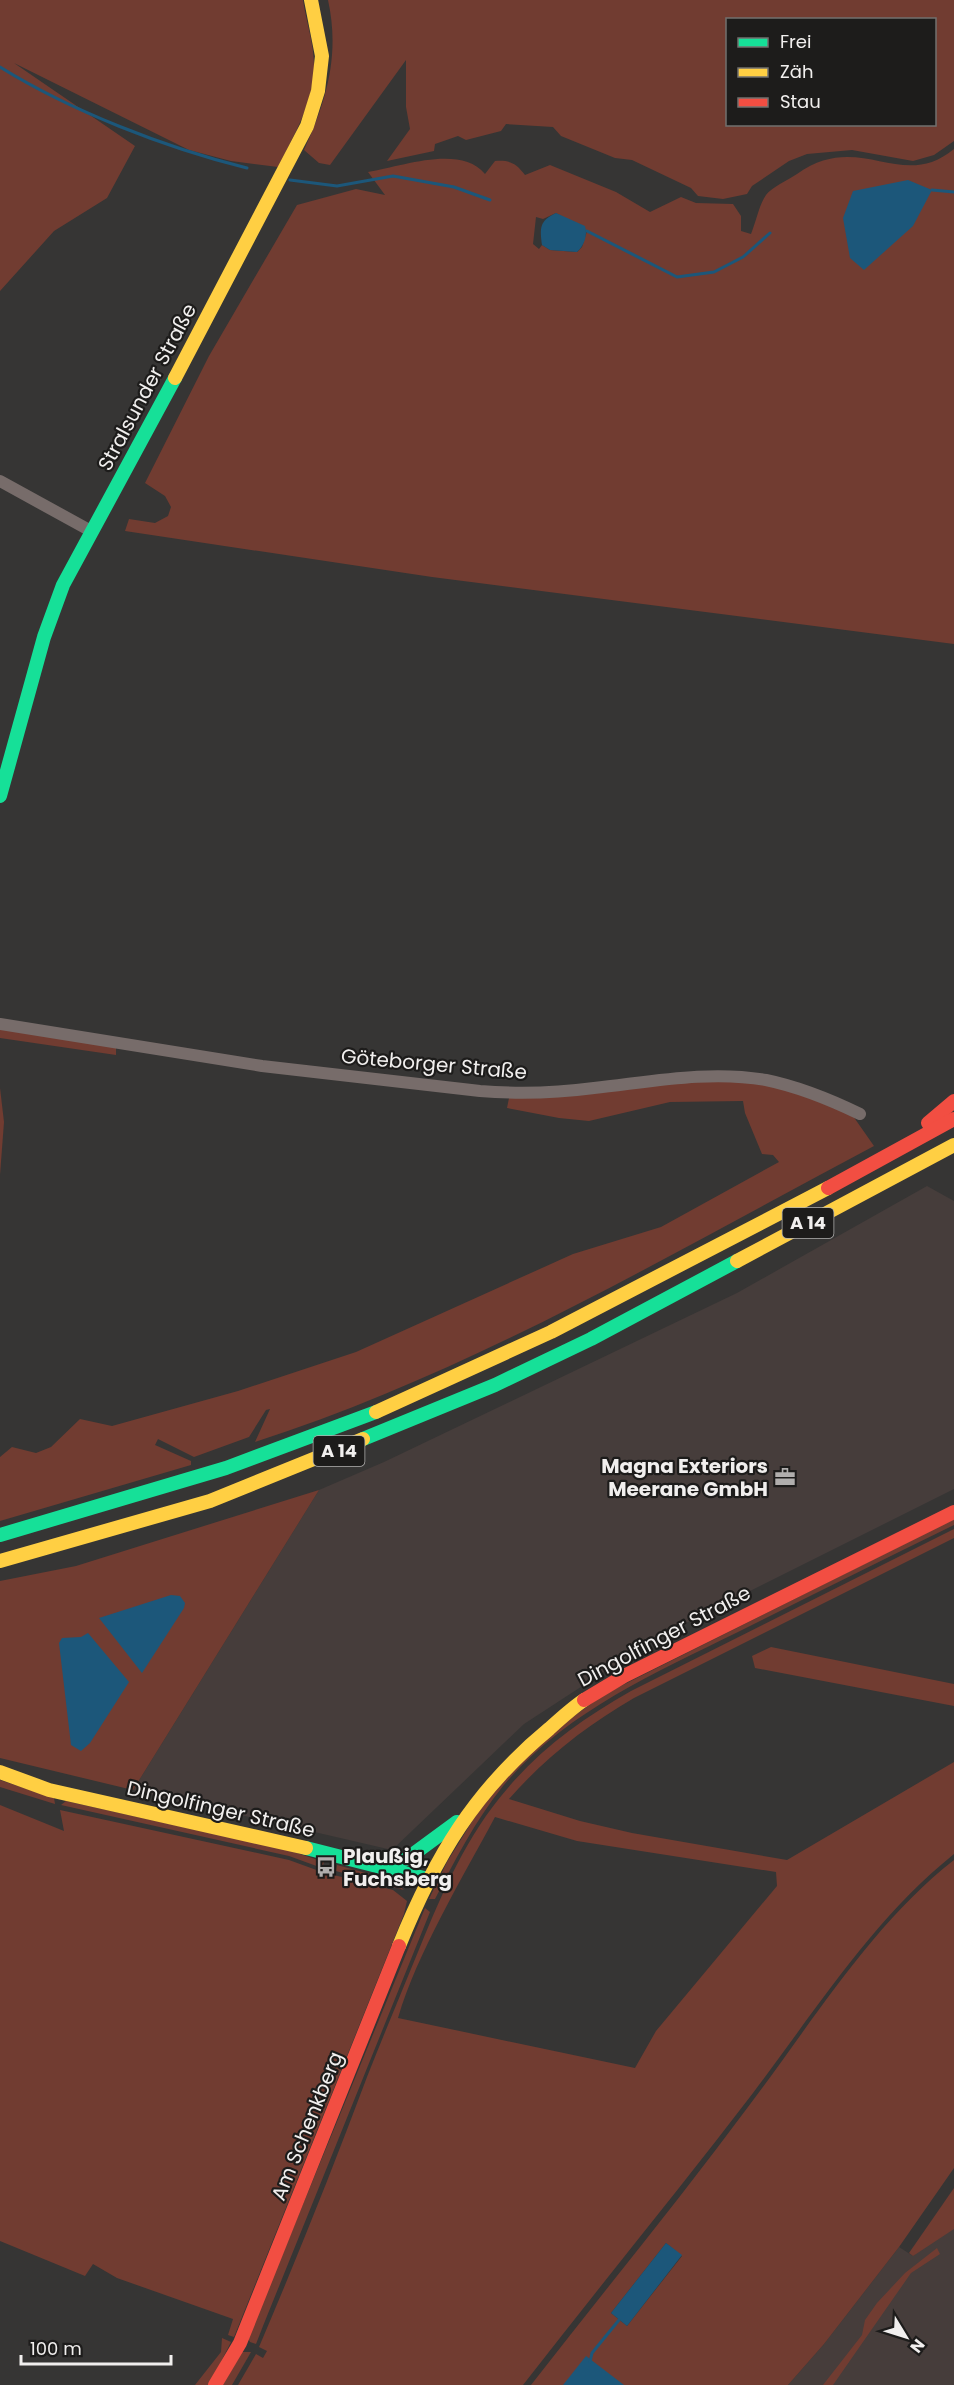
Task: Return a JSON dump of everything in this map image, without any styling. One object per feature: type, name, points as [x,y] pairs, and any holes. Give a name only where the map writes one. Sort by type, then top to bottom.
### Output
[{"type":"main road","name":"Stralsunder Straße","points":[[0,796],[44,638],[63,585],[263,214],[307,126],[318,91],[322,56],[311,0]]},
{"type":"main road","points":[[896,1151],[954,1101]]},
{"type":"main road","name":"A 14","points":[[0,1535],[170,1487],[290,1446],[489,1363],[643,1287],[954,1119]]},
{"type":"main road","name":"A 14","points":[[0,1561],[86,1539],[210,1501],[495,1385],[611,1328],[954,1145]]},
{"type":"main road","name":"Dingolfinger Straße","points":[[0,1772],[49,1790],[389,1867],[428,1879],[465,1816],[517,1755],[546,1728],[587,1698],[664,1656],[954,1512]]},
{"type":"main road","points":[[389,1867],[408,1858],[465,1816]]},
{"type":"main road","name":"Am Schenkberg","points":[[215,2385],[240,2343],[428,1879]]},
{"type":"street","points":[[0,481],[92,531]]},
{"type":"street","name":"Göteborger Straße","points":[[0,1024],[262,1066],[480,1092],[511,1093],[591,1089],[683,1078],[726,1077],[764,1080],[820,1095],[860,1114]]},
{"type":"shaded area","points":[[0,0],[303,0],[314,65],[307,105],[278,167],[231,161],[189,150],[14,63],[135,146],[107,198],[54,231],[0,291]]},
{"type":"shaded area","points":[[328,0],[954,0],[954,141],[934,155],[913,161],[852,150],[807,154],[789,161],[752,186],[747,194],[723,199],[698,196],[691,188],[632,160],[615,158],[561,136],[553,127],[506,124],[501,131],[466,140],[458,136],[435,144],[434,151],[387,161],[410,129],[406,107],[406,60],[330,165],[319,163],[304,150],[325,95],[333,39]]},
{"type":"shaded area","points":[[954,149],[954,644],[432,577],[125,531],[129,519],[155,523],[168,516],[171,507],[165,496],[145,483],[209,356],[297,205],[356,189],[385,195],[368,172],[446,159],[461,160],[474,165],[485,174],[495,161],[512,163],[525,175],[550,165],[616,192],[650,212],[681,197],[696,203],[733,204],[741,216],[741,231],[751,234],[766,195],[780,184],[820,162],[841,157],[916,165],[935,161]],"holes":[[[556,213],[587,231],[582,247],[577,252],[550,250],[542,245],[539,249],[533,244],[536,217],[543,219]]]},
{"type":"shaded area","points":[[0,1028],[116,1046],[116,1055],[0,1038]]},
{"type":"shaded area","points":[[726,1079],[786,1088],[853,1116],[874,1146],[570,1308],[415,1381],[336,1414],[255,1442],[270,1409],[266,1410],[249,1437],[194,1457],[158,1439],[155,1445],[191,1461],[191,1465],[0,1521],[0,1457],[12,1447],[36,1453],[51,1447],[80,1419],[112,1426],[238,1391],[356,1352],[573,1254],[661,1227],[779,1162],[773,1155],[762,1154],[745,1113],[743,1101],[670,1102],[589,1121],[507,1108],[509,1098]]},
{"type":"shaded area","points":[[0,1088],[4,1122],[0,1175]]},
{"type":"shaded area","points":[[927,1186],[954,1201],[954,1489],[656,1638],[524,1724],[392,1850],[133,1790],[319,1490],[384,1462],[737,1293]]},
{"type":"shaded area","points":[[319,1490],[133,1790],[0,1758],[0,1581],[76,1566]]},
{"type":"shaded area","points":[[954,1519],[954,1525],[674,1663],[582,1716],[527,1760],[503,1786],[474,1827],[435,1899],[429,1899],[447,1862],[486,1799],[544,1738],[603,1695]]},
{"type":"shaded area","points":[[954,1529],[954,1538],[634,1698],[583,1731],[552,1756],[509,1799],[580,1821],[632,1833],[787,1860],[954,1762],[954,1854],[897,1908],[846,1967],[725,2130],[523,2385],[238,2385],[256,2354],[263,2358],[267,2351],[259,2347],[429,1926],[468,1844],[507,1789],[534,1760],[564,1734],[631,1691]],"holes":[[[495,1817],[577,1841],[776,1872],[777,1886],[656,2031],[635,2068],[398,2018],[406,1993],[429,1942]]]},
{"type":"shaded area","points":[[771,1647],[954,1684],[954,1706],[755,1668],[752,1656]]},
{"type":"shaded area","points":[[0,1780],[54,1798],[55,1804],[0,1787]]},
{"type":"shaded area","points":[[66,1801],[291,1851],[324,1862],[322,1868],[289,1856],[61,1805]]},
{"type":"shaded area","points":[[0,1805],[64,1831],[60,1810],[289,1860],[322,1872],[393,1890],[407,1901],[404,1914],[234,2337],[228,2335],[233,2319],[117,2278],[93,2264],[85,2276],[0,2241]]},
{"type":"shaded area","points":[[954,1860],[954,2168],[899,2247],[824,2344],[788,2385],[531,2385],[724,2139],[845,1974],[897,1913]],"holes":[[[666,2243],[682,2256],[627,2326],[611,2313]]]},
{"type":"shaded area","points":[[337,1865],[392,1880],[404,1890],[336,1871]]},
{"type":"shaded area","points":[[425,1908],[430,1912],[256,2344],[250,2342],[248,2338]]},
{"type":"shaded area","points":[[954,2188],[954,2229],[913,2256],[909,2253]]},
{"type":"shaded area","points":[[954,2210],[954,2385],[788,2385],[824,2344],[899,2247],[913,2256]]},
{"type":"shaded area","points":[[937,2248],[940,2254],[911,2273],[833,2385],[823,2385],[862,2335],[865,2320],[877,2303],[905,2273]]},
{"type":"shaded area","points":[[222,2338],[231,2342],[209,2385],[195,2385],[221,2352]]},
{"type":"shaded area","points":[[242,2352],[251,2352],[232,2385],[223,2385]]},
{"type":"water","points":[[908,180],[932,190],[913,226],[864,270],[850,258],[843,218],[853,191]]},
{"type":"water","points":[[556,213],[585,226],[585,240],[577,252],[550,250],[542,245],[542,226],[546,219]]},
{"type":"water","points":[[171,1595],[180,1596],[185,1603],[184,1608],[142,1673],[99,1618]]},
{"type":"water","points":[[88,1633],[129,1682],[90,1743],[81,1751],[71,1745],[59,1643],[62,1638],[81,1637]]},
{"type":"water","points":[[666,2243],[682,2255],[627,2326],[611,2313]]},
{"type":"water","points":[[586,2356],[624,2385],[563,2385]]},
{"type":"waterway","points":[[0,67],[57,99],[120,127],[184,150],[247,168]]},
{"type":"waterway","points":[[290,180],[337,186],[393,176],[454,187],[490,200]]},
{"type":"waterway","points":[[932,190],[954,192]]},
{"type":"waterway","points":[[587,231],[677,277],[714,272],[743,257],[770,233]]},
{"type":"waterway","points":[[590,2362],[592,2353],[619,2320]]},
{"type":"traffic: fast","points":[[0,796],[44,637],[63,585],[175,378]]},
{"type":"traffic: fast","points":[[363,1439],[495,1385],[591,1339],[737,1261]]},
{"type":"traffic: fast","points":[[0,1535],[226,1468],[376,1412]]},
{"type":"traffic: fast","points":[[389,1867],[408,1858],[457,1822]]},
{"type":"traffic: fast","points":[[306,1848],[428,1879]]},
{"type":"traffic: slow","points":[[175,378],[307,126],[318,91],[322,56],[311,0]]},
{"type":"traffic: slow","points":[[737,1261],[954,1145]]},
{"type":"traffic: slow","points":[[376,1412],[551,1332],[828,1188]]},
{"type":"traffic: slow","points":[[0,1561],[210,1501],[363,1439]]},
{"type":"traffic: slow","points":[[399,1946],[427,1883],[459,1827],[478,1801],[522,1752],[584,1700]]},
{"type":"traffic: slow","points":[[0,1772],[49,1790],[306,1848]]},
{"type":"traffic: jam","points":[[928,1123],[954,1101]]},
{"type":"traffic: jam","points":[[828,1188],[954,1119]]},
{"type":"traffic: jam","points":[[584,1700],[624,1676],[954,1512]]},
{"type":"traffic: jam","points":[[215,2385],[240,2343],[399,1946]]},
{"type":"place","name":"Magna Exteriors Meerane GmbH","points":[[785,1477]]},
{"type":"place","name":"Plaußig, Fuchsberg","points":[[326,1867]]}]
